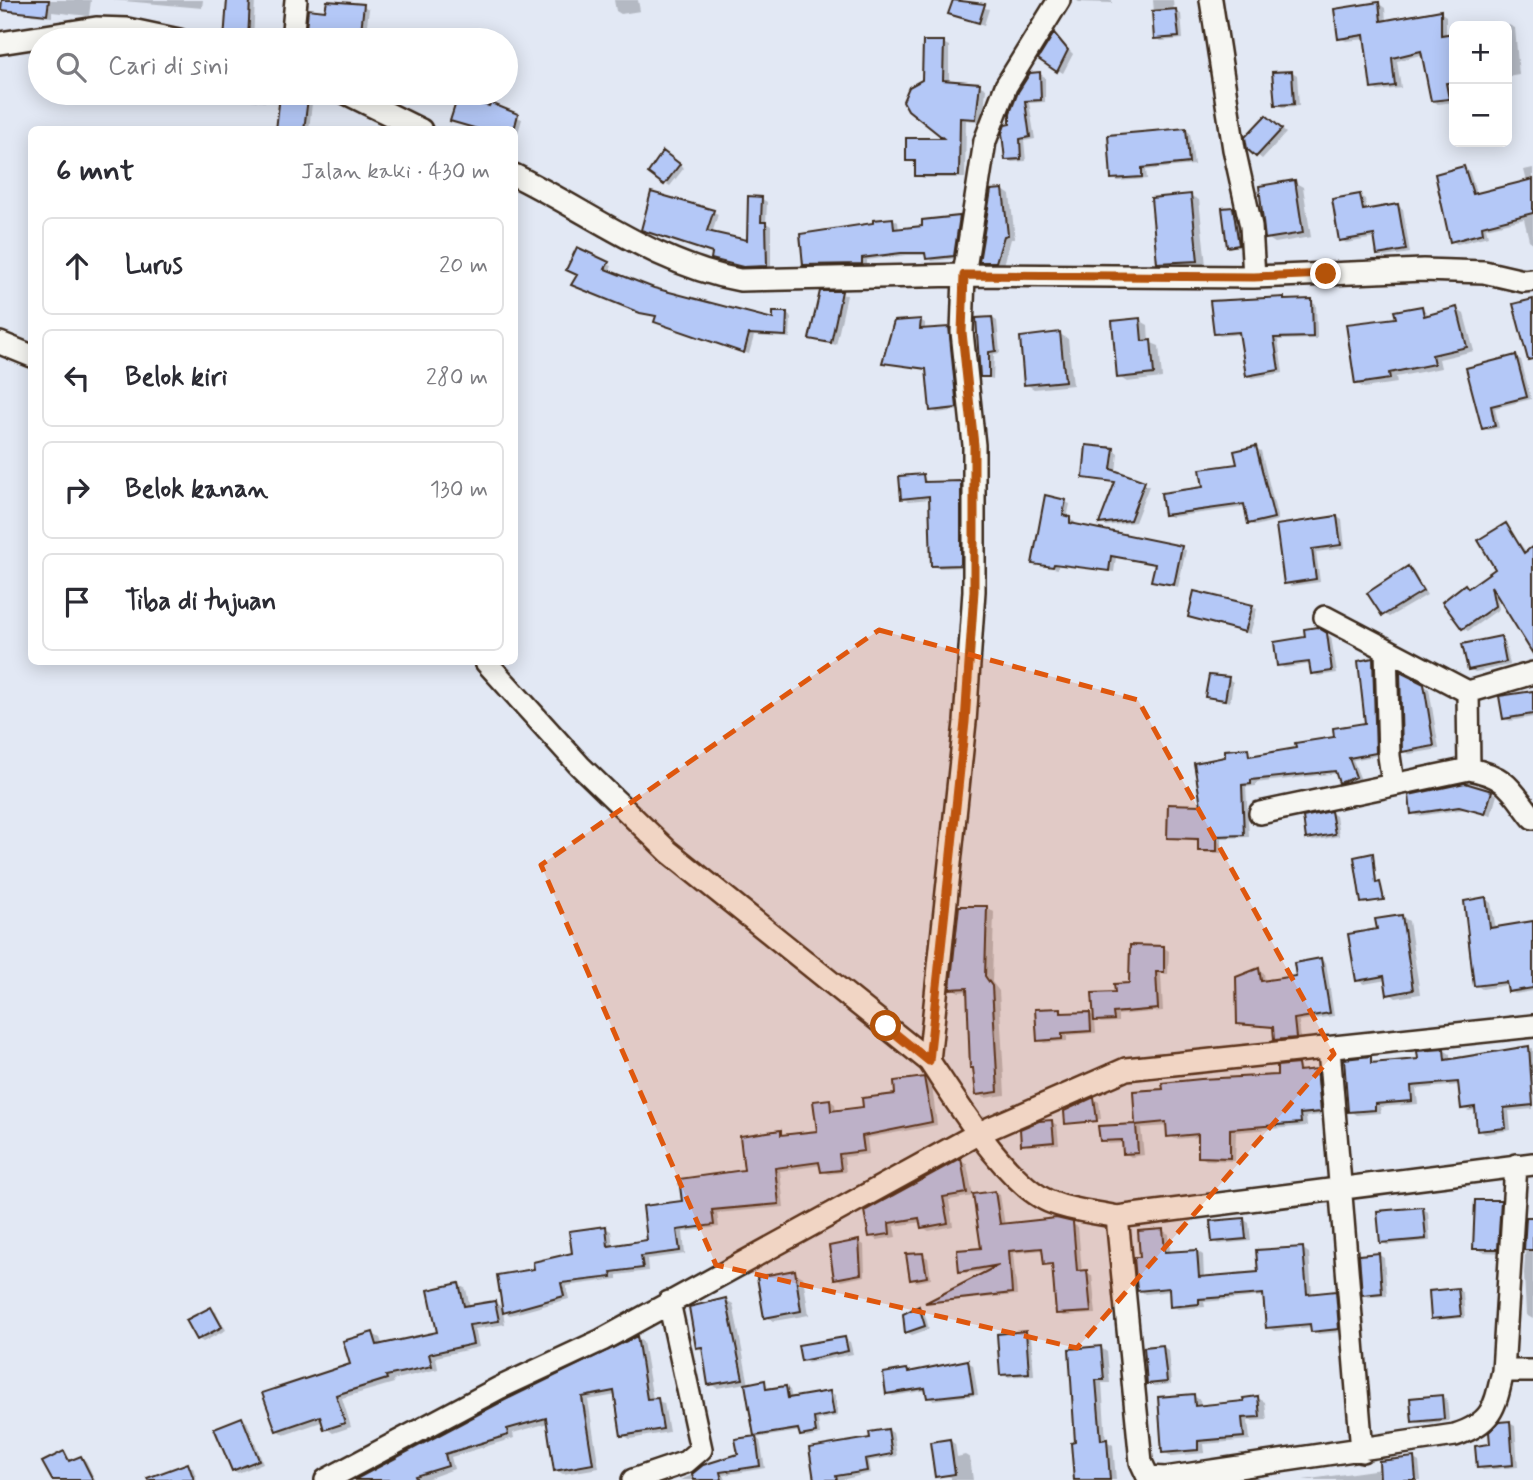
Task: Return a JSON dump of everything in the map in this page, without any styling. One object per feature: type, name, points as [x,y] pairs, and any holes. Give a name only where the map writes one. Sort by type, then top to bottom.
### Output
[{"type":"street","points":[[293,28],[296,0]]},
{"type":"street","points":[[929,1061],[965,722],[974,591],[974,445],[962,332],[964,275],[985,141],[1006,86],[1059,0]]},
{"type":"street","points":[[1211,0],[1234,149],[1251,226],[1254,277]]},
{"type":"street","points":[[0,43],[28,39]]},
{"type":"street","points":[[370,105],[413,126]]},
{"type":"street","points":[[518,177],[660,256],[711,275],[774,281],[964,275],[1254,277],[1423,270],[1484,272],[1524,281],[1533,280]]},
{"type":"street","points":[[0,343],[28,354]]},
{"type":"street","points":[[1325,617],[1468,692],[1533,673]]},
{"type":"street","points":[[1385,650],[1389,755],[1393,783]]},
{"type":"street","points":[[489,665],[580,766],[669,852],[929,1061],[979,1133],[1021,1182],[1052,1203],[1117,1217],[1341,1176],[1525,1164],[1503,1371],[1493,1412],[1472,1430],[1362,1451],[1165,1478],[1148,1477],[1141,1462],[1117,1217]]},
{"type":"street","points":[[1468,692],[1469,769]]},
{"type":"street","points":[[1260,813],[1469,769],[1489,773],[1508,785],[1533,818]]},
{"type":"street","points":[[326,1480],[487,1395],[602,1340],[979,1133],[1126,1069],[1533,1026]]},
{"type":"street","points":[[1329,1049],[1362,1451]]},
{"type":"street","points":[[633,1480],[686,1462],[701,1449],[669,1302]]},
{"type":"street","points":[[1503,1371],[1533,1371]]},
{"type":"highlighted area","points":[[879,630],[1138,700],[1334,1054],[1077,1348],[716,1265],[541,865]]},
{"type":"building","points":[[2,0],[49,0],[47,15],[1,10]]},
{"type":"building","points":[[227,0],[250,0],[249,28],[225,28]]},
{"type":"building","points":[[953,0],[985,4],[979,23],[948,14]]},
{"type":"building","points":[[327,1],[364,4],[361,28],[306,28],[308,9],[325,11]]},
{"type":"building","points":[[1379,2],[1381,21],[1441,10],[1441,35],[1449,34],[1449,83],[1446,83],[1449,99],[1431,101],[1421,51],[1392,58],[1395,86],[1371,89],[1364,35],[1338,39],[1334,9]]},
{"type":"building","points":[[1176,9],[1179,37],[1154,39],[1152,11]]},
{"type":"building","points":[[1054,33],[1068,50],[1057,72],[1038,59]]},
{"type":"building","points":[[923,41],[944,41],[943,80],[980,83],[976,119],[960,118],[959,176],[915,176],[915,161],[906,161],[906,138],[943,138],[908,110],[903,101],[909,87],[922,80]]},
{"type":"building","points":[[1292,71],[1294,104],[1275,105],[1272,72]]},
{"type":"building","points":[[1040,72],[1041,100],[1025,101],[1030,137],[1020,139],[1021,159],[1005,160],[1002,133],[1005,125],[1010,124],[1010,113],[1018,92],[1030,73]]},
{"type":"building","points":[[279,105],[307,105],[304,126],[276,126]]},
{"type":"building","points":[[455,105],[496,105],[518,114],[515,126],[467,126],[450,121]]},
{"type":"building","points":[[1266,115],[1282,129],[1256,157],[1247,149],[1245,137]]},
{"type":"building","points":[[1186,128],[1189,163],[1142,168],[1142,177],[1111,179],[1108,135]]},
{"type":"building","points":[[663,151],[680,164],[664,185],[648,173]]},
{"type":"building","points":[[1464,166],[1473,194],[1533,179],[1533,213],[1482,226],[1483,233],[1450,242],[1435,174]]},
{"type":"building","points":[[1295,180],[1303,233],[1265,239],[1259,186]]},
{"type":"building","points":[[1003,189],[1008,235],[1004,236],[996,262],[979,262],[991,190]]},
{"type":"building","points":[[651,192],[714,210],[707,231],[747,240],[748,196],[762,197],[761,222],[766,222],[767,266],[743,267],[711,259],[712,253],[641,230]]},
{"type":"building","points":[[1191,194],[1198,261],[1157,263],[1151,198]]},
{"type":"building","points":[[1360,194],[1363,210],[1398,204],[1406,250],[1377,255],[1374,235],[1339,241],[1332,199]]},
{"type":"building","points":[[1233,207],[1239,245],[1227,247],[1222,208]]},
{"type":"building","points":[[960,216],[954,256],[926,259],[925,253],[901,253],[862,258],[862,264],[803,265],[800,234],[873,223],[873,220],[893,218],[894,229],[922,226],[922,220]]},
{"type":"building","points":[[577,247],[609,262],[605,269],[654,288],[773,319],[773,312],[787,312],[786,336],[749,334],[744,353],[654,322],[656,316],[640,313],[571,285],[577,275],[566,270]]},
{"type":"building","points":[[820,291],[842,291],[831,343],[809,339]]},
{"type":"building","points":[[1284,297],[1284,300],[1312,299],[1313,337],[1274,338],[1279,370],[1246,376],[1239,332],[1214,334],[1210,301]]},
{"type":"building","points":[[1533,299],[1533,359],[1528,360],[1513,304]]},
{"type":"building","points":[[1422,306],[1424,316],[1457,307],[1467,347],[1432,355],[1434,364],[1389,373],[1390,379],[1355,384],[1346,324],[1396,318],[1394,311]]},
{"type":"building","points":[[992,317],[996,351],[989,352],[989,377],[980,377],[976,318]]},
{"type":"building","points":[[1140,318],[1142,341],[1151,340],[1154,374],[1117,378],[1112,321]]},
{"type":"building","points":[[921,319],[920,329],[949,327],[957,408],[930,411],[926,369],[882,363],[894,321]]},
{"type":"building","points":[[1060,332],[1065,381],[1024,385],[1020,337]]},
{"type":"building","points":[[1516,355],[1527,397],[1491,406],[1495,426],[1482,429],[1466,368]]},
{"type":"building","points":[[1086,445],[1114,448],[1111,469],[1145,481],[1130,520],[1099,524],[1115,482],[1083,478]]},
{"type":"building","points":[[1256,446],[1274,518],[1248,524],[1244,504],[1164,515],[1161,493],[1203,487],[1200,469],[1237,464],[1234,451]]},
{"type":"building","points":[[923,474],[924,482],[961,481],[961,565],[931,566],[929,496],[901,499],[899,476]]},
{"type":"building","points":[[1045,495],[1066,500],[1063,515],[1070,517],[1070,523],[1182,546],[1174,585],[1151,581],[1155,564],[1111,556],[1109,571],[1032,564]]},
{"type":"building","points":[[1337,516],[1341,545],[1312,549],[1316,579],[1284,584],[1276,525]]},
{"type":"building","points":[[1506,523],[1524,553],[1533,546],[1533,654],[1491,586],[1495,606],[1462,629],[1442,602],[1465,584],[1468,588],[1495,569],[1478,540]]},
{"type":"building","points":[[1408,566],[1423,591],[1382,616],[1367,593]]},
{"type":"building","points":[[1194,591],[1253,605],[1245,632],[1188,617]]},
{"type":"building","points":[[1317,627],[1327,633],[1332,671],[1311,674],[1309,662],[1277,666],[1274,642],[1305,637],[1304,629]]},
{"type":"building","points":[[1501,636],[1506,662],[1468,670],[1462,644]]},
{"type":"building","points":[[1373,658],[1376,753],[1349,758],[1356,777],[1339,783],[1335,771],[1251,780],[1251,784],[1242,785],[1244,835],[1217,836],[1217,851],[1198,851],[1198,839],[1167,838],[1168,804],[1201,805],[1194,763],[1225,757],[1225,750],[1248,748],[1249,756],[1296,748],[1295,743],[1334,737],[1333,728],[1365,723],[1358,661]]},
{"type":"building","points":[[1400,672],[1424,684],[1434,746],[1402,752]]},
{"type":"building","points":[[1209,675],[1229,677],[1225,700],[1205,697]]},
{"type":"building","points":[[1533,691],[1533,714],[1503,719],[1499,696]]},
{"type":"building","points":[[1465,783],[1492,791],[1485,814],[1459,807],[1411,814],[1409,795]]},
{"type":"building","points":[[1331,811],[1335,834],[1306,839],[1303,817]]},
{"type":"building","points":[[1373,853],[1376,883],[1380,882],[1384,900],[1361,903],[1354,857]]},
{"type":"building","points":[[1486,897],[1490,928],[1533,921],[1533,988],[1508,992],[1506,982],[1474,986],[1464,901]]},
{"type":"building","points":[[959,906],[987,906],[985,976],[992,986],[998,1092],[976,1095],[973,1068],[970,1068],[967,988],[950,989]]},
{"type":"building","points":[[1402,915],[1413,990],[1387,995],[1384,976],[1356,981],[1348,934],[1377,929],[1375,919]]},
{"type":"building","points":[[1130,945],[1164,946],[1164,972],[1156,972],[1158,1009],[1113,1013],[1114,1020],[1094,1021],[1092,993],[1115,992],[1114,984],[1129,983]]},
{"type":"building","points":[[1321,958],[1330,1013],[1294,1019],[1296,1038],[1274,1040],[1273,1027],[1237,1024],[1236,977],[1259,968],[1261,981],[1296,976],[1294,963]]},
{"type":"building","points":[[1061,1008],[1061,1013],[1090,1012],[1091,1031],[1062,1033],[1062,1039],[1037,1041],[1035,1009]]},
{"type":"building","points":[[1529,1046],[1533,1105],[1504,1108],[1506,1128],[1477,1131],[1475,1107],[1461,1109],[1458,1082],[1411,1086],[1412,1101],[1375,1104],[1375,1110],[1348,1112],[1344,1059],[1371,1056],[1371,1063],[1418,1059],[1417,1051],[1444,1049],[1445,1060]]},
{"type":"building","points":[[1298,1064],[1299,1071],[1317,1069],[1321,1112],[1300,1114],[1301,1123],[1230,1129],[1230,1158],[1198,1157],[1198,1134],[1167,1137],[1166,1122],[1136,1125],[1138,1153],[1123,1154],[1122,1140],[1100,1141],[1098,1126],[1135,1124],[1133,1091],[1163,1089],[1162,1083],[1277,1075],[1277,1066]]},
{"type":"building","points":[[924,1077],[932,1122],[862,1136],[864,1151],[839,1154],[841,1170],[821,1172],[819,1162],[775,1168],[779,1204],[712,1210],[714,1225],[677,1230],[680,1251],[641,1256],[643,1268],[611,1272],[612,1277],[561,1283],[564,1296],[503,1313],[497,1275],[534,1269],[533,1262],[572,1253],[569,1231],[606,1226],[608,1246],[647,1240],[643,1206],[682,1201],[679,1179],[744,1170],[740,1136],[781,1130],[781,1135],[817,1131],[813,1101],[830,1099],[831,1111],[863,1107],[862,1098],[895,1094],[894,1081]]},
{"type":"building","points":[[1094,1097],[1097,1121],[1065,1124],[1064,1111]]},
{"type":"building","points":[[1052,1120],[1054,1142],[1021,1145],[1020,1129],[1039,1121]]},
{"type":"building","points":[[961,1158],[967,1193],[943,1197],[948,1223],[921,1228],[919,1218],[889,1223],[890,1234],[869,1237],[864,1211]]},
{"type":"building","points":[[995,1191],[1000,1224],[1056,1218],[1073,1222],[1077,1271],[1087,1270],[1091,1312],[1056,1314],[1052,1264],[1044,1265],[1042,1248],[1009,1251],[1012,1293],[925,1303],[999,1265],[959,1272],[957,1250],[981,1248],[973,1194]]},
{"type":"building","points":[[1475,1200],[1501,1200],[1498,1249],[1473,1249]]},
{"type":"building","points":[[1423,1207],[1426,1239],[1380,1243],[1377,1211]]},
{"type":"building","points":[[1526,1217],[1533,1217],[1533,1250],[1524,1250]]},
{"type":"building","points":[[1244,1218],[1246,1239],[1212,1242],[1210,1221]]},
{"type":"building","points":[[1163,1229],[1165,1252],[1197,1250],[1199,1277],[1258,1272],[1256,1250],[1303,1247],[1307,1294],[1336,1291],[1339,1329],[1311,1332],[1310,1324],[1266,1328],[1263,1294],[1199,1299],[1199,1304],[1170,1307],[1169,1288],[1137,1291],[1134,1257],[1140,1257],[1138,1231]]},
{"type":"building","points":[[859,1240],[861,1274],[834,1279],[829,1246]]},
{"type":"building","points":[[923,1253],[927,1277],[910,1280],[906,1254]]},
{"type":"building","points":[[1379,1253],[1382,1293],[1362,1295],[1359,1255]]},
{"type":"building","points":[[795,1270],[801,1311],[764,1318],[757,1277]]},
{"type":"building","points":[[459,1283],[464,1306],[495,1301],[499,1321],[469,1325],[473,1344],[429,1354],[432,1366],[386,1376],[387,1379],[336,1395],[345,1423],[324,1430],[320,1416],[276,1431],[262,1393],[350,1364],[343,1341],[373,1332],[377,1345],[437,1332],[428,1290]]},
{"type":"building","points":[[1458,1288],[1461,1316],[1431,1319],[1429,1291]]},
{"type":"building","points":[[726,1298],[743,1379],[708,1385],[702,1347],[696,1348],[689,1307]]},
{"type":"building","points":[[919,1306],[925,1326],[905,1333],[903,1314]]},
{"type":"building","points":[[211,1307],[222,1327],[197,1340],[186,1320]]},
{"type":"building","points":[[1026,1331],[1029,1373],[1000,1375],[997,1334]]},
{"type":"building","points":[[637,1336],[647,1399],[658,1398],[663,1429],[621,1436],[614,1391],[582,1397],[593,1464],[554,1471],[546,1418],[507,1429],[508,1435],[445,1454],[448,1466],[415,1476],[417,1480],[354,1480],[505,1400]]},
{"type":"building","points":[[845,1337],[848,1351],[801,1361],[798,1345]]},
{"type":"building","points":[[1163,1345],[1167,1382],[1147,1384],[1144,1347]]},
{"type":"building","points":[[1101,1346],[1104,1380],[1096,1380],[1101,1440],[1107,1439],[1110,1480],[1074,1480],[1071,1443],[1075,1442],[1069,1349]]},
{"type":"building","points":[[968,1360],[973,1393],[927,1398],[925,1388],[886,1394],[883,1373],[907,1369],[908,1372]]},
{"type":"building","points":[[765,1380],[766,1389],[786,1386],[788,1398],[830,1391],[834,1414],[814,1418],[816,1433],[800,1436],[798,1429],[754,1436],[745,1384]]},
{"type":"building","points":[[1194,1394],[1195,1406],[1244,1401],[1243,1398],[1258,1396],[1260,1417],[1242,1418],[1244,1437],[1198,1441],[1198,1450],[1162,1453],[1158,1397]]},
{"type":"building","points":[[1442,1395],[1444,1419],[1412,1422],[1410,1398]]},
{"type":"building","points":[[242,1417],[259,1460],[232,1471],[214,1428]]},
{"type":"building","points":[[1510,1421],[1513,1465],[1477,1468],[1475,1446],[1490,1444],[1489,1432],[1499,1422]]},
{"type":"building","points":[[888,1429],[892,1454],[865,1459],[867,1471],[836,1476],[837,1480],[814,1480],[809,1448],[870,1438],[869,1432]]},
{"type":"building","points":[[756,1436],[760,1466],[720,1472],[722,1480],[694,1480],[692,1474],[703,1465],[738,1454],[735,1439]]},
{"type":"building","points":[[950,1439],[955,1474],[935,1477],[930,1442]]},
{"type":"building","points":[[64,1451],[69,1461],[81,1456],[93,1480],[52,1480],[42,1462]]},
{"type":"building","points":[[1414,1457],[1416,1480],[1380,1480],[1379,1461]]},
{"type":"building","points":[[188,1463],[194,1480],[147,1478]]},
{"type":"route","points":[[886,1026],[929,1061],[965,722],[974,591],[974,445],[962,332],[964,275],[1254,277],[1326,274]]}]
